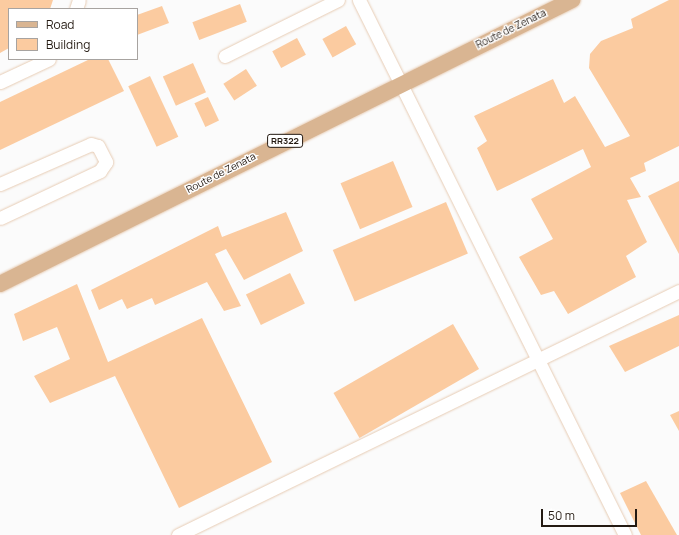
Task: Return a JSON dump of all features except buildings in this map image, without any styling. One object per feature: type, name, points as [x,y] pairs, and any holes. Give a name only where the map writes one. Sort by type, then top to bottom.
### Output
[{"type":"main road","name":"Route de Zenata","points":[[0,284],[402,83],[572,0]]},
{"type":"lane","points":[[225,56],[338,0]]},
{"type":"lane","points":[[359,0],[402,83],[625,535]]},
{"type":"lane","points":[[0,82],[47,60]]},
{"type":"lane","points":[[0,184],[91,144],[98,146],[106,162],[100,171],[0,218]]},
{"type":"lane","points":[[178,535],[679,291]]}]
